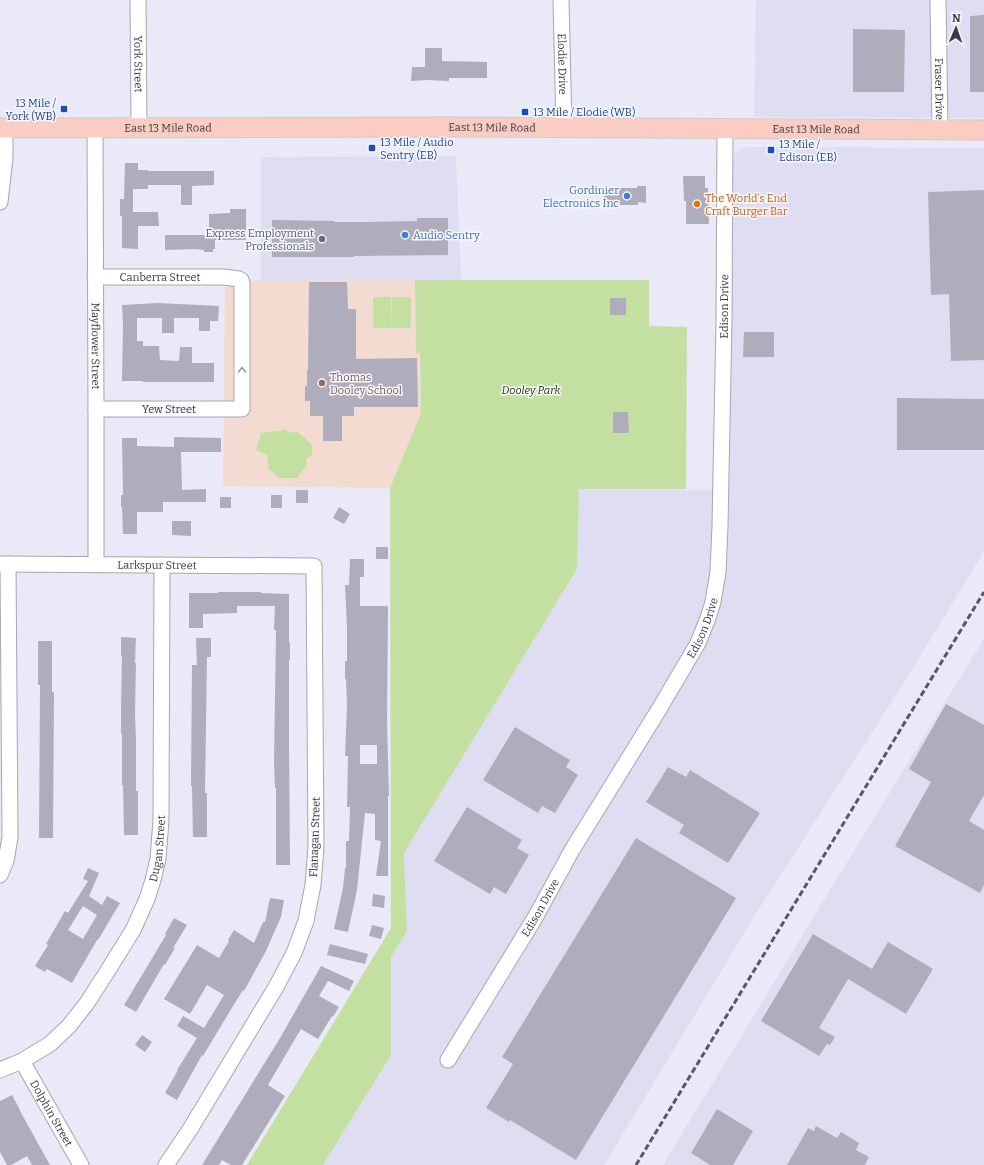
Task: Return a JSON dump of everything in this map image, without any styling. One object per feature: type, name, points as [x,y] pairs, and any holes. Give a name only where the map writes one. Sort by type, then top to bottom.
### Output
[{"type":"main road","name":"East 13 Mile Road","points":[[2,128],[445,127],[984,130]]},
{"type":"street","name":"York Street","points":[[138,0],[139,127]]},
{"type":"street","name":"Elodie Drive","points":[[561,0],[564,128]]},
{"type":"street","name":"Fraser Drive","points":[[938,0],[940,129]]},
{"type":"street","points":[[0,202],[5,158],[2,128]]},
{"type":"street","name":"Mayflower Street","points":[[95,128],[96,564]]},
{"type":"street","name":"Edison Drive","points":[[448,1060],[536,916],[572,850],[698,643],[713,602],[718,572],[720,519],[724,321],[725,129]]},
{"type":"street","name":"Canberra Street","points":[[95,277],[224,277],[241,280],[242,409]]},
{"type":"street","name":"Yew Street","points":[[96,409],[242,409]]},
{"type":"street","points":[[0,875],[6,861],[10,837],[4,564]]},
{"type":"street","name":"Larkspur Street","points":[[4,564],[314,566]]},
{"type":"street","name":"Dugan Street","points":[[0,1070],[22,1061],[50,1044],[69,1026],[87,1003],[133,930],[154,880],[158,859],[160,827],[162,565]]},
{"type":"street","name":"Flanagan Street","points":[[166,1165],[186,1136],[276,987],[294,953],[306,921],[313,886],[316,847],[314,566]]},
{"type":"street","name":"Dolphin Street","points":[[22,1061],[81,1165]]},
{"type":"shaded area","points":[[756,0],[984,0],[984,118],[754,117]]},
{"type":"shaded area","points":[[741,148],[984,148],[984,551],[910,673],[752,920],[604,1165],[323,1165],[391,1055],[391,957],[407,931],[404,853],[577,569],[579,489],[729,490],[732,167],[736,152]]},
{"type":"shaded area","points":[[456,156],[461,280],[261,281],[261,157]]},
{"type":"shaded area","name":"Thomas Dooley School","points":[[415,280],[416,353],[420,353],[421,413],[390,488],[223,486],[225,281]]},
{"type":"shaded area","points":[[984,639],[984,1165],[663,1165],[838,877]]},
{"type":"green space","name":"Dooley Park","points":[[415,280],[649,280],[649,326],[687,327],[686,489],[579,489],[577,569],[404,853],[407,931],[391,957],[391,1055],[323,1165],[247,1165],[391,928],[390,488],[421,413],[420,353],[416,353]]},
{"type":"green space","points":[[373,297],[391,297],[392,328],[373,328]]},
{"type":"green space","points":[[392,297],[411,297],[411,328],[392,328]]},
{"type":"green space","points":[[285,429],[290,433],[298,432],[312,445],[312,455],[306,459],[306,466],[297,478],[278,478],[269,469],[267,455],[256,450],[261,433]]},
{"type":"building","points":[[984,15],[984,92],[970,92],[970,16]]},
{"type":"building","points":[[853,29],[905,30],[904,92],[853,92]]},
{"type":"building","points":[[425,48],[442,48],[442,61],[487,62],[487,78],[449,78],[449,81],[411,81],[412,67],[425,67]]},
{"type":"building","points":[[125,163],[138,163],[138,170],[148,171],[214,171],[214,185],[192,186],[192,205],[181,205],[181,185],[148,185],[148,189],[133,189],[133,212],[158,212],[159,226],[138,226],[138,249],[122,248],[122,216],[120,216],[120,199],[124,199]]},
{"type":"building","points":[[683,176],[705,176],[705,188],[708,188],[709,224],[686,224],[686,201],[684,201]]},
{"type":"building","points":[[637,186],[646,186],[646,203],[638,202],[638,205],[604,205],[604,192],[619,192],[619,188],[637,188]]},
{"type":"building","points":[[984,190],[984,360],[951,361],[949,294],[931,295],[928,192]]},
{"type":"building","points":[[230,209],[246,209],[246,240],[215,240],[215,249],[213,249],[213,252],[204,252],[204,250],[195,249],[165,250],[165,235],[209,235],[209,214],[230,213]]},
{"type":"building","points":[[417,218],[448,218],[448,255],[272,257],[272,220],[367,222],[417,221]]},
{"type":"building","points":[[309,282],[347,282],[348,309],[356,309],[356,359],[417,358],[418,407],[354,407],[354,416],[342,416],[342,441],[323,441],[323,416],[310,416],[310,401],[305,401],[305,386],[307,386],[308,370]]},
{"type":"building","points":[[610,298],[626,298],[626,315],[610,315]]},
{"type":"building","points":[[158,303],[219,306],[218,321],[210,321],[210,331],[199,331],[199,318],[174,318],[174,333],[162,333],[162,318],[137,318],[137,341],[143,341],[143,346],[159,346],[160,360],[179,361],[180,347],[192,347],[192,363],[214,363],[214,382],[122,381],[122,305]]},
{"type":"building","points":[[744,332],[774,332],[774,357],[743,357]]},
{"type":"building","points":[[897,398],[984,399],[984,450],[897,450]]},
{"type":"building","points":[[613,412],[628,412],[629,433],[613,433]]},
{"type":"building","points":[[174,437],[221,438],[221,452],[181,452],[182,490],[206,489],[206,502],[163,502],[163,512],[137,512],[137,534],[123,534],[121,507],[121,495],[123,495],[122,438],[137,438],[137,446],[174,447]]},
{"type":"building","points":[[296,490],[308,490],[308,503],[296,503]]},
{"type":"building","points":[[271,495],[282,495],[282,508],[271,508]]},
{"type":"building","points":[[220,497],[231,497],[231,508],[220,508]]},
{"type":"building","points":[[339,507],[350,514],[344,524],[333,518]]},
{"type":"building","points":[[172,521],[191,521],[191,536],[172,535]]},
{"type":"building","points":[[376,547],[388,547],[388,559],[376,559]]},
{"type":"building","points":[[350,559],[364,559],[364,577],[360,577],[360,606],[388,606],[387,720],[389,796],[388,876],[376,876],[381,841],[375,840],[375,814],[365,813],[357,890],[348,932],[334,929],[346,868],[346,841],[349,841],[350,807],[347,807],[348,756],[345,756],[347,705],[345,661],[347,661],[347,628],[345,585],[349,585]],"holes":[[[360,745],[377,745],[377,764],[360,764]]]},
{"type":"building","points":[[261,592],[289,594],[290,865],[276,865],[276,788],[274,762],[275,606],[237,606],[237,613],[203,614],[203,628],[189,628],[189,593]]},
{"type":"building","points":[[121,637],[136,638],[135,715],[138,835],[124,835],[121,734]]},
{"type":"building","points":[[196,638],[211,638],[211,657],[207,657],[205,793],[207,793],[207,837],[193,837],[191,786],[192,665],[197,665]]},
{"type":"building","points":[[38,641],[52,641],[52,692],[54,692],[53,838],[39,838],[40,685],[38,685]]},
{"type":"building","points":[[946,704],[984,725],[984,795],[969,821],[984,830],[984,885],[980,893],[895,846],[931,782],[909,769]]},
{"type":"building","points":[[515,727],[570,760],[566,767],[578,775],[555,813],[542,806],[538,813],[483,780]]},
{"type":"building","points":[[668,767],[686,777],[690,770],[760,813],[728,863],[679,833],[684,825],[646,802]]},
{"type":"building","points":[[467,807],[522,840],[517,848],[529,855],[506,894],[494,887],[490,894],[434,861]]},
{"type":"building","points":[[636,838],[736,898],[576,1160],[510,1120],[509,1122],[486,1108],[513,1064],[502,1057]]},
{"type":"building","points":[[88,868],[99,873],[89,896],[102,905],[107,896],[120,903],[72,983],[47,969],[45,972],[35,966],[48,945],[46,944],[65,911],[68,913],[88,881],[83,879]],"holes":[[[83,906],[97,915],[83,939],[68,930]]]},
{"type":"building","points":[[373,894],[385,896],[384,908],[372,906]]},
{"type":"building","points":[[270,898],[284,900],[281,917],[266,951],[244,991],[243,990],[203,1056],[202,1055],[177,1100],[165,1093],[197,1038],[177,1026],[183,1016],[204,1028],[224,995],[207,985],[190,1014],[164,999],[197,945],[219,958],[234,930],[254,943],[263,922],[265,922]]},
{"type":"building","points":[[174,918],[187,925],[173,948],[175,948],[136,1012],[124,1005],[166,935],[165,934]]},
{"type":"building","points":[[372,925],[384,928],[381,939],[369,936]]},
{"type":"building","points":[[813,934],[872,969],[888,942],[933,969],[906,1014],[848,979],[819,1028],[835,1037],[830,1045],[827,1044],[819,1056],[761,1021]]},
{"type":"building","points":[[330,944],[368,954],[365,964],[327,955]]},
{"type":"building","points":[[321,966],[354,981],[349,991],[328,981],[319,996],[339,1007],[318,1039],[301,1029],[268,1085],[285,1096],[242,1165],[231,1165],[222,1160],[219,1165],[202,1165],[280,1038]]},
{"type":"building","points":[[142,1035],[152,1042],[145,1052],[135,1045]]},
{"type":"building","points":[[12,1095],[50,1165],[32,1165],[27,1156],[11,1165],[7,1165],[0,1152],[0,1101]]},
{"type":"building","points":[[717,1109],[753,1131],[733,1165],[710,1165],[691,1153]]},
{"type":"building","points":[[816,1126],[837,1138],[841,1132],[859,1143],[856,1150],[869,1157],[865,1165],[787,1165],[808,1128],[814,1131]]},
{"type":"railway","points":[[636,1165],[984,592]]},
{"type":"place","name":"13 Mile / York (WB)","points":[[64,109]]},
{"type":"place","name":"13 Mile / Elodie (WB)","points":[[525,112]]},
{"type":"place","name":"13 Mile / Audio Sentry (EB)","points":[[372,148]]},
{"type":"place","name":"13 Mile / Edison (EB)","points":[[771,150]]},
{"type":"place","name":"Gordinier Electronics Inc","points":[[627,196]]},
{"type":"place","name":"The World's End Craft Burger Bar","points":[[697,204]]},
{"type":"place","name":"Audio Sentry","points":[[405,235]]},
{"type":"place","name":"Express Employment Professionals","points":[[322,239]]},
{"type":"place","name":"Thomas Dooley School","points":[[322,383]]}]
